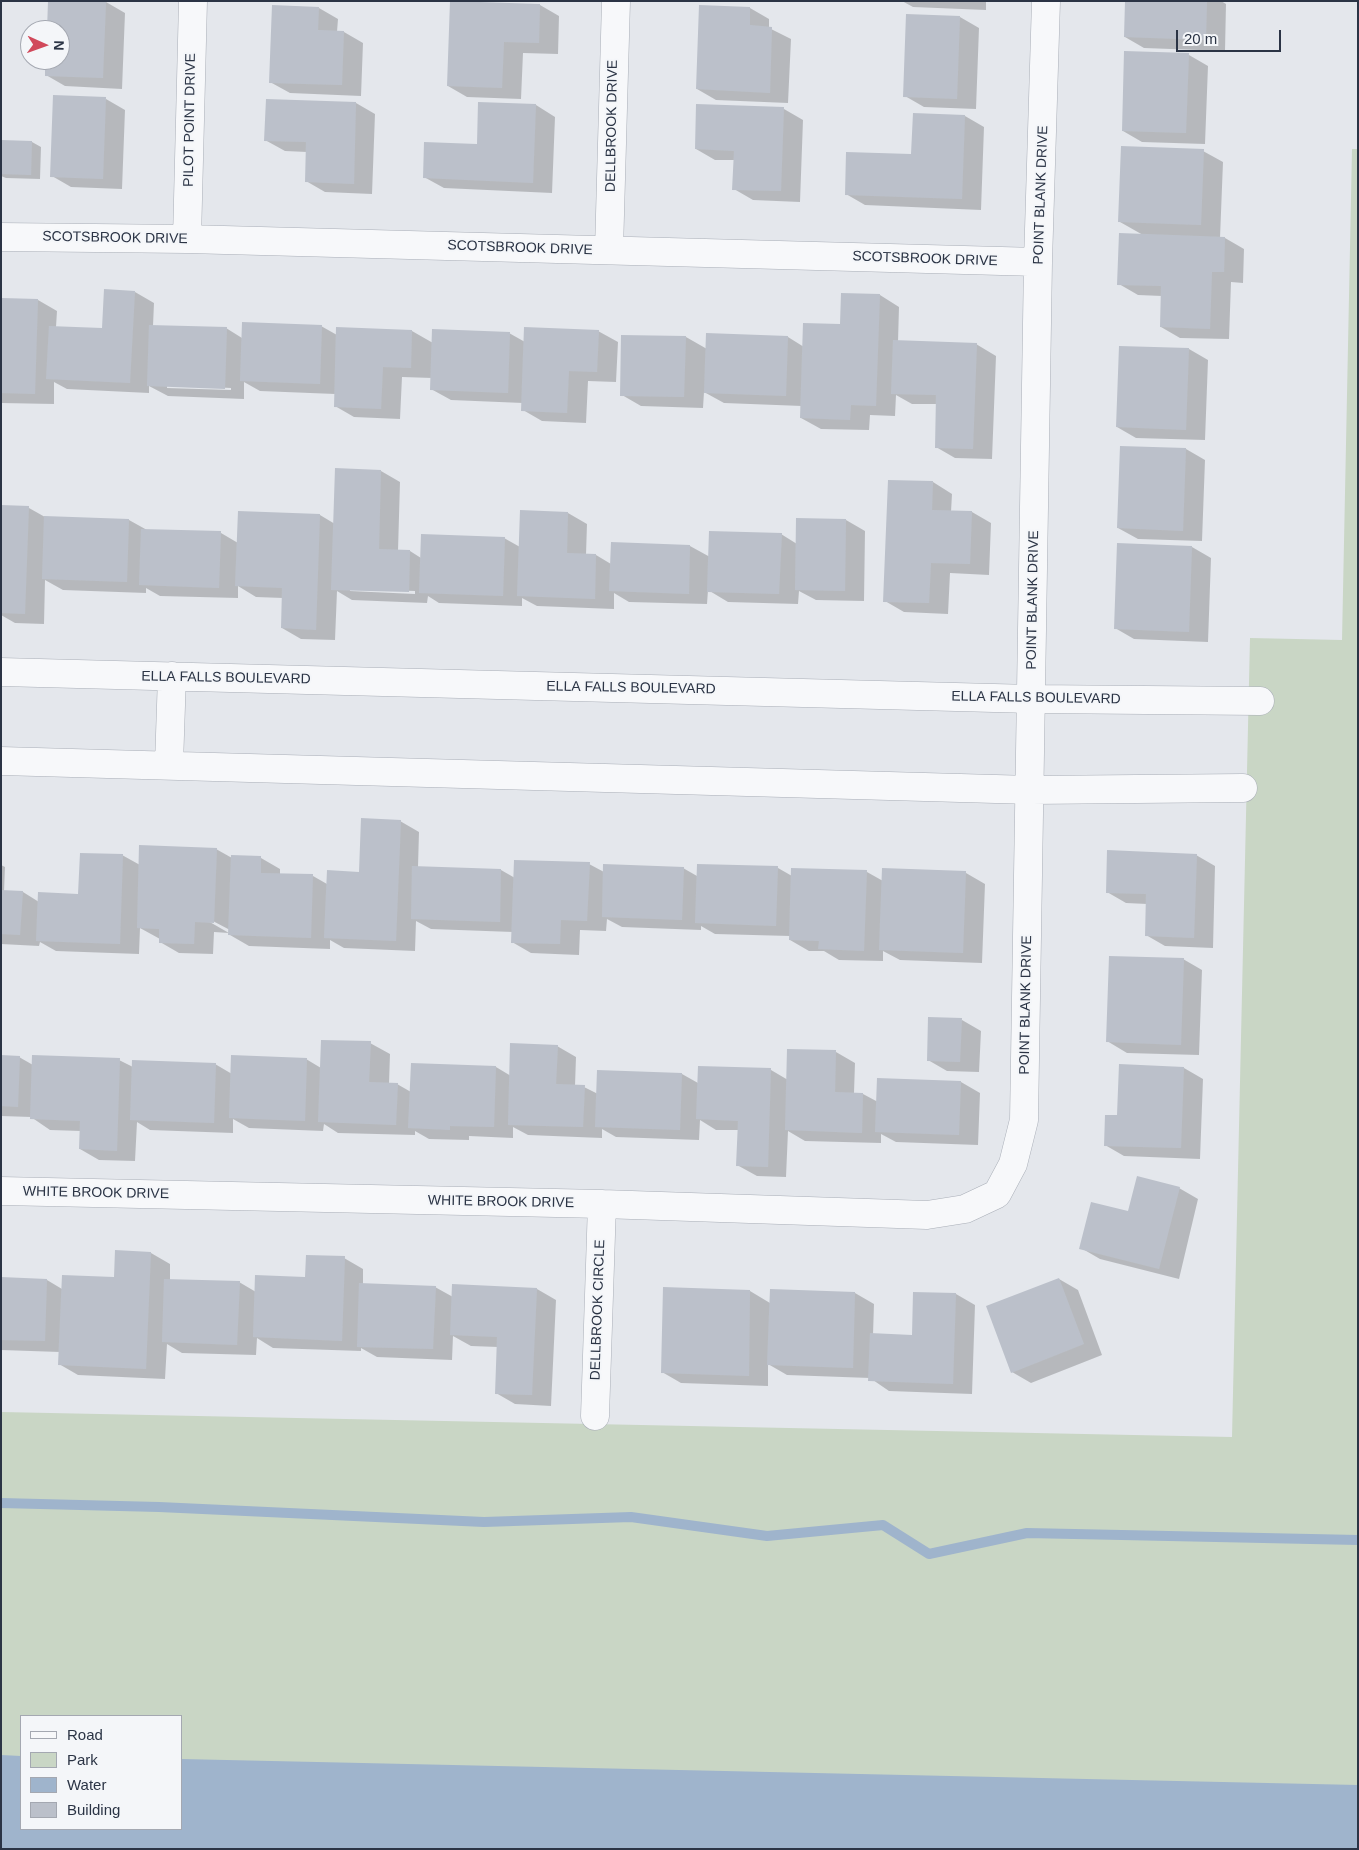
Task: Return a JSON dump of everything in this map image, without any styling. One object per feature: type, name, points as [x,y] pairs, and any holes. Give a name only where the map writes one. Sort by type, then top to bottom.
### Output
[{"type":"street","name":"PILOT POINT DRIVE","points":[[187,239],[193,1]]},
{"type":"street","name":"DELLBROOK DRIVE","points":[[609,250],[616,1]]},
{"type":"street","name":"POINT BLANK DRIVE","points":[[997,1194],[1013,1164],[1024,1120],[1038,262],[1046,1]]},
{"type":"street","name":"SCOTSBROOK DRIVE","points":[[1,237],[187,239],[1038,262]]},
{"type":"street","name":"ELLA FALLS BOULEVARD","points":[[1,672],[1032,699],[1260,701]]},
{"type":"street","points":[[169,764],[172,676]]},
{"type":"street","points":[[1,761],[169,764],[1030,790],[1243,788]]},
{"type":"street","name":"WHITE BROOK DRIVE","points":[[1,1191],[602,1204],[927,1215],[965,1209],[997,1194]]},
{"type":"street","name":"DELLBROOK CIRCLE","points":[[595,1416],[602,1204]]},
{"type":"green space","points":[[1352,149],[1358,149],[1358,1849],[1,1849],[1,1412],[1232,1437],[1250,638],[1342,640]]},
{"type":"water","points":[[1,1755],[20,1756],[20,1830],[182,1830],[182,1759],[1358,1785],[1358,1849],[1,1849]]},
{"type":"building","points":[[48,1],[106,1],[103,78],[45,76],[45,70],[70,70],[70,20],[47,20]]},
{"type":"building","points":[[450,1],[540,4],[539,43],[504,42],[502,88],[447,86]]},
{"type":"building","points":[[1125,1],[1207,1],[1206,40],[1124,37]]},
{"type":"building","points":[[272,5],[319,7],[318,30],[344,31],[342,85],[269,83]]},
{"type":"building","points":[[699,5],[750,7],[750,25],[772,27],[770,93],[696,89]]},
{"type":"building","points":[[906,14],[960,16],[957,99],[903,97]]},
{"type":"building","points":[[1124,51],[1189,53],[1186,133],[1122,131]]},
{"type":"building","points":[[53,95],[106,97],[103,179],[50,177]]},
{"type":"building","points":[[266,99],[356,102],[354,184],[305,182],[306,142],[264,141]]},
{"type":"building","points":[[478,102],[536,104],[533,183],[423,178],[424,142],[477,144]]},
{"type":"building","points":[[696,104],[784,107],[781,191],[732,190],[734,151],[695,149]]},
{"type":"building","points":[[913,113],[965,115],[962,199],[845,195],[846,152],[911,154]]},
{"type":"building","points":[[1,140],[32,141],[31,175],[1,174]]},
{"type":"building","points":[[1121,146],[1204,149],[1201,225],[1118,222]]},
{"type":"building","points":[[1119,233],[1225,237],[1224,272],[1212,272],[1210,329],[1160,327],[1161,286],[1117,285]]},
{"type":"building","points":[[104,289],[135,291],[130,383],[46,379],[49,326],[102,328]]},
{"type":"building","points":[[841,293],[880,294],[876,406],[851,405],[850,420],[800,418],[803,323],[840,324]]},
{"type":"building","points":[[2,298],[38,299],[35,394],[1,393]]},
{"type":"building","points":[[242,322],[322,325],[320,384],[240,381]]},
{"type":"building","points":[[149,325],[227,327],[225,389],[147,386]]},
{"type":"building","points":[[336,327],[412,330],[411,368],[383,367],[381,409],[334,407]]},
{"type":"building","points":[[524,327],[599,330],[597,372],[569,371],[567,413],[521,411]]},
{"type":"building","points":[[432,329],[510,332],[508,393],[430,390]]},
{"type":"building","points":[[706,333],[788,336],[786,396],[704,393]]},
{"type":"building","points":[[621,335],[686,336],[684,397],[620,396]]},
{"type":"building","points":[[893,340],[977,343],[973,449],[935,448],[936,395],[891,394]]},
{"type":"building","points":[[1119,346],[1189,348],[1186,430],[1116,427]]},
{"type":"building","points":[[1120,446],[1186,448],[1183,531],[1117,528]]},
{"type":"building","points":[[335,468],[381,470],[379,549],[410,550],[409,592],[331,590]]},
{"type":"building","points":[[888,480],[933,481],[932,510],[972,511],[970,564],[931,563],[929,603],[883,602]]},
{"type":"building","points":[[1,505],[29,506],[25,614],[1,613]]},
{"type":"building","points":[[520,510],[568,512],[567,553],[596,554],[595,599],[517,596]]},
{"type":"building","points":[[238,511],[320,514],[316,630],[281,628],[282,588],[235,586]]},
{"type":"building","points":[[44,516],[129,519],[127,582],[42,579]]},
{"type":"building","points":[[796,518],[846,519],[845,591],[795,590]]},
{"type":"building","points":[[141,529],[221,531],[219,588],[139,585]]},
{"type":"building","points":[[709,531],[782,533],[779,594],[707,592]]},
{"type":"building","points":[[421,534],[505,537],[503,596],[419,593]]},
{"type":"building","points":[[611,542],[690,545],[689,594],[609,591]]},
{"type":"building","points":[[1117,543],[1192,546],[1189,632],[1114,629]]},
{"type":"building","points":[[361,818],[401,820],[396,941],[324,938],[327,870],[359,872]]},
{"type":"building","points":[[139,845],[217,848],[214,923],[195,922],[194,944],[159,943],[159,929],[137,928]]},
{"type":"building","points":[[1107,850],[1197,854],[1194,938],[1145,936],[1146,894],[1106,893]]},
{"type":"building","points":[[80,853],[123,854],[120,944],[36,941],[38,892],[78,894]]},
{"type":"building","points":[[231,855],[261,856],[261,873],[313,874],[311,938],[228,935]]},
{"type":"building","points":[[514,860],[590,862],[587,921],[561,920],[560,944],[511,943]]},
{"type":"building","points":[[603,864],[684,867],[682,920],[602,917]]},
{"type":"building","points":[[697,864],[778,866],[776,926],[695,923]]},
{"type":"building","points":[[412,866],[501,869],[500,922],[411,919]]},
{"type":"building","points":[[791,868],[867,870],[864,951],[818,949],[819,941],[789,940]]},
{"type":"building","points":[[882,868],[966,871],[963,953],[879,950]]},
{"type":"building","points":[[1,890],[23,891],[20,935],[1,934]]},
{"type":"building","points":[[1109,956],[1184,958],[1181,1045],[1106,1042]]},
{"type":"building","points":[[928,1017],[962,1018],[960,1062],[927,1061]]},
{"type":"building","points":[[321,1040],[371,1041],[369,1082],[398,1083],[396,1125],[318,1122]]},
{"type":"building","points":[[510,1043],[558,1045],[556,1084],[585,1085],[583,1127],[508,1125]]},
{"type":"building","points":[[787,1049],[836,1050],[835,1092],[863,1093],[862,1133],[785,1130]]},
{"type":"building","points":[[1,1055],[20,1056],[18,1107],[1,1106]]},
{"type":"building","points":[[32,1055],[120,1058],[117,1151],[79,1149],[80,1121],[30,1119]]},
{"type":"building","points":[[231,1055],[307,1058],[305,1121],[229,1118]]},
{"type":"building","points":[[132,1060],[216,1063],[214,1123],[130,1120]]},
{"type":"building","points":[[411,1063],[496,1066],[494,1127],[450,1126],[450,1130],[408,1128]]},
{"type":"building","points":[[1119,1064],[1184,1067],[1181,1148],[1104,1146],[1105,1115],[1117,1115]]},
{"type":"building","points":[[698,1066],[771,1068],[768,1167],[736,1166],[738,1121],[696,1119]]},
{"type":"building","points":[[597,1070],[682,1073],[680,1130],[595,1127]]},
{"type":"building","points":[[877,1078],[961,1081],[959,1135],[875,1132]]},
{"type":"building","points":[[1137,1176],[1180,1187],[1159,1269],[1079,1249],[1091,1202],[1128,1211]]},
{"type":"building","points":[[115,1250],[151,1252],[146,1369],[58,1365],[62,1275],[114,1277]]},
{"type":"building","points":[[306,1255],[345,1256],[342,1341],[253,1337],[255,1275],[305,1277]]},
{"type":"building","points":[[1,1277],[47,1279],[45,1341],[1,1340]]},
{"type":"building","points":[[1059,1278],[1084,1344],[1011,1373],[986,1306]]},
{"type":"building","points":[[164,1279],[240,1281],[237,1345],[162,1342]]},
{"type":"building","points":[[359,1283],[436,1286],[433,1349],[357,1347]]},
{"type":"building","points":[[452,1284],[537,1288],[532,1395],[495,1394],[497,1337],[450,1335]]},
{"type":"building","points":[[663,1287],[750,1290],[749,1376],[661,1373]]},
{"type":"building","points":[[770,1289],[855,1292],[853,1368],[767,1365]]},
{"type":"building","points":[[913,1292],[956,1293],[953,1384],[868,1381],[870,1333],[912,1335]]},
{"type":"waterway","points":[[1,1503],[159,1507],[484,1522],[631,1517],[767,1536],[883,1525],[929,1554],[1027,1533],[1358,1540]]}]
